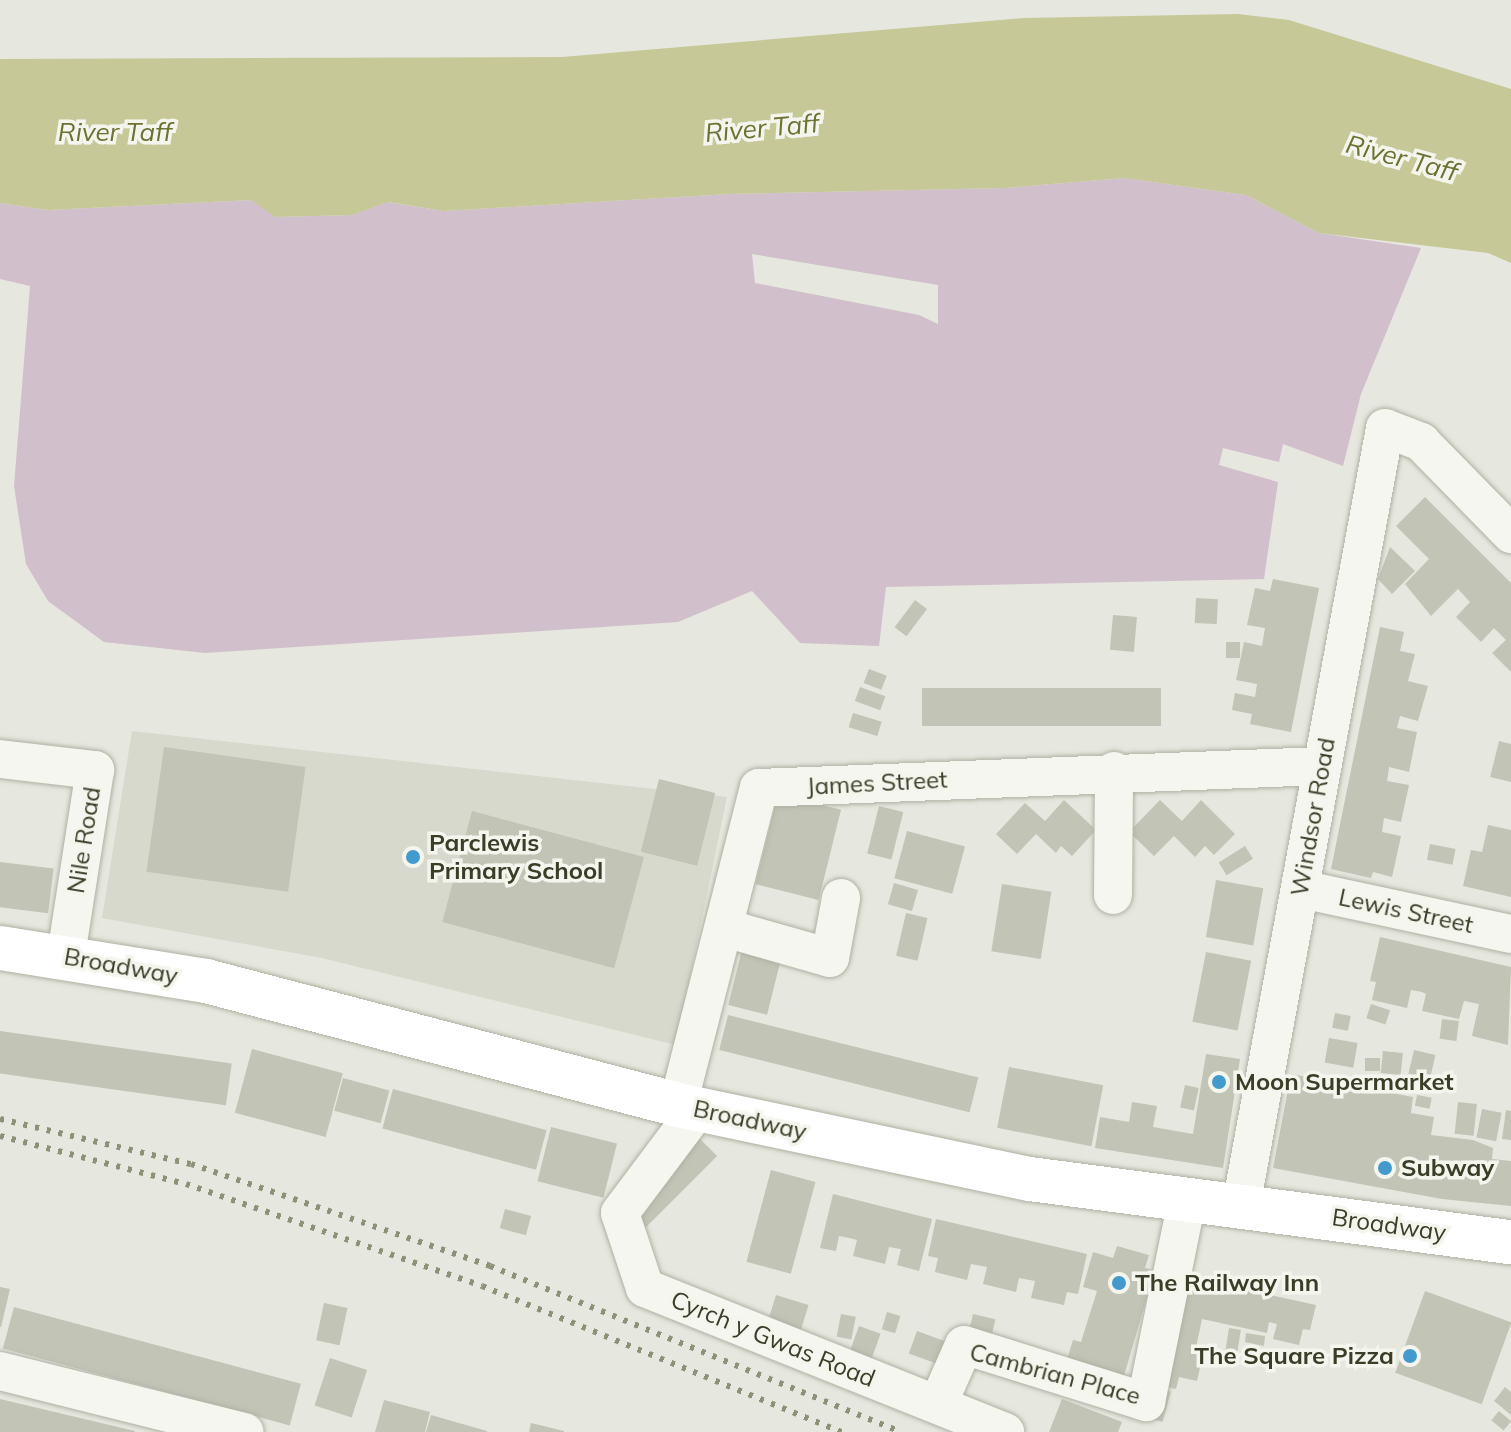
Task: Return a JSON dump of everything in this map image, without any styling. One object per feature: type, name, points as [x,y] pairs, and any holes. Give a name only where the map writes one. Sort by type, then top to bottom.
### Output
[{"type":"main road","name":"Broadway","points":[[0,948],[66,956],[206,981],[688,1107],[1030,1179],[1511,1242]]},
{"type":"street","name":"Windsor Road","points":[[1241,1206],[1385,428],[1421,442],[1511,534]]},
{"type":"street","name":"Nile Road","points":[[0,759],[95,770],[66,956]]},
{"type":"street","name":"James Street","points":[[688,1107],[725,928],[759,788],[1114,771],[1321,766]]},
{"type":"street","points":[[1113,895],[1114,771]]},
{"type":"street","name":"Lewis Street","points":[[1301,889],[1511,934]]},
{"type":"street","points":[[725,928],[830,958],[841,898]]},
{"type":"street","name":"Cyrch y Gwas Road","points":[[688,1107],[620,1213],[645,1288],[1005,1432]]},
{"type":"street","name":"Cambrian Place","points":[[938,1404],[964,1345],[1146,1402],[1187,1200]]},
{"type":"street","points":[[0,1371],[244,1432]]},
{"type":"shaded area","points":[[1124,178],[1246,195],[1319,233],[1421,248],[1361,394],[1343,466],[1283,444],[1279,462],[1223,448],[1219,465],[1278,482],[1264,579],[886,587],[879,646],[800,643],[752,591],[678,622],[205,653],[104,642],[48,601],[26,564],[14,486],[30,286],[0,279],[0,203],[48,210],[251,200],[276,217],[352,215],[387,202],[444,211],[729,194],[1005,188]],"holes":[[[752,254],[938,285],[938,324],[919,315],[755,283]]]},
{"type":"shaded area","name":"Parclewis Primary School","points":[[132,731],[727,797],[676,1045],[322,958],[102,918]]},
{"type":"water","name":"River Taff","points":[[1238,14],[1289,20],[1511,89],[1511,263],[1488,253],[1319,233],[1246,195],[1124,178],[1005,188],[729,194],[444,211],[388,202],[352,215],[275,217],[251,200],[48,210],[0,203],[0,59],[562,57],[1024,18]]},
{"type":"building","points":[[1425,497],[1511,583],[1511,672],[1492,653],[1506,640],[1494,628],[1481,642],[1456,617],[1470,602],[1458,589],[1431,616],[1405,584],[1429,559],[1396,526]]},
{"type":"building","points":[[1390,547],[1415,571],[1392,594],[1378,579]]},
{"type":"building","points":[[1273,579],[1319,588],[1291,732],[1250,724],[1252,714],[1232,710],[1235,693],[1255,697],[1257,684],[1236,680],[1244,642],[1262,646],[1265,628],[1247,625],[1255,588],[1270,591]]},
{"type":"building","points":[[1196,598],[1218,599],[1217,624],[1195,623]]},
{"type":"building","points":[[915,600],[927,609],[907,636],[895,627]]},
{"type":"building","points":[[1113,615],[1137,617],[1134,652],[1110,650]]},
{"type":"building","points":[[1380,627],[1404,632],[1400,651],[1415,654],[1408,681],[1428,686],[1418,721],[1400,716],[1397,728],[1417,732],[1409,772],[1389,767],[1387,781],[1409,785],[1401,822],[1384,818],[1382,832],[1401,836],[1392,877],[1373,872],[1371,878],[1331,869]]},
{"type":"building","points":[[1226,642],[1240,642],[1240,658],[1226,658]]},
{"type":"building","points":[[869,669],[887,676],[881,690],[864,683]]},
{"type":"building","points":[[860,687],[885,696],[880,710],[855,701]]},
{"type":"building","points":[[922,688],[1161,688],[1161,726],[922,726]]},
{"type":"building","points":[[853,713],[882,722],[877,736],[849,727]]},
{"type":"building","points":[[1499,741],[1511,744],[1511,782],[1490,777]]},
{"type":"building","points":[[164,747],[306,767],[288,892],[146,872]]},
{"type":"building","points":[[659,779],[715,793],[697,866],[641,852]]},
{"type":"building","points":[[778,794],[841,810],[819,900],[756,884]]},
{"type":"building","points":[[1064,800],[1096,830],[1072,856],[1061,846],[1056,853],[1036,834],[1017,854],[996,834],[1025,803],[1045,821]]},
{"type":"building","points":[[1160,800],[1182,821],[1201,800],[1235,834],[1214,855],[1205,846],[1195,857],[1174,836],[1154,856],[1129,832]]},
{"type":"building","points":[[879,806],[903,812],[891,860],[867,854]]},
{"type":"building","points":[[472,811],[644,857],[614,968],[442,922]]},
{"type":"building","points":[[1488,825],[1511,830],[1511,897],[1463,886],[1471,850],[1482,852]]},
{"type":"building","points":[[907,831],[965,847],[952,894],[894,878]]},
{"type":"building","points":[[1430,844],[1456,849],[1452,865],[1427,860]]},
{"type":"building","points":[[1245,846],[1253,859],[1227,875],[1219,862]]},
{"type":"building","points":[[0,862],[54,869],[48,913],[0,907]]},
{"type":"building","points":[[1216,880],[1263,888],[1253,945],[1206,937]]},
{"type":"building","points":[[894,883],[918,890],[912,911],[888,904]]},
{"type":"building","points":[[1002,884],[1051,892],[1041,959],[991,951]]},
{"type":"building","points":[[906,913],[927,918],[918,961],[896,956]]},
{"type":"building","points":[[1380,937],[1511,967],[1508,1045],[1472,1036],[1479,1004],[1464,1001],[1459,1019],[1422,1011],[1426,994],[1422,992],[1411,990],[1407,1008],[1372,1000],[1376,982],[1370,981]]},
{"type":"building","points":[[744,942],[783,952],[767,1015],[728,1005]]},
{"type":"building","points":[[1206,952],[1251,961],[1238,1030],[1192,1022]]},
{"type":"building","points":[[1371,1004],[1390,1010],[1385,1024],[1366,1018]]},
{"type":"building","points":[[1335,1013],[1351,1016],[1348,1031],[1332,1028]]},
{"type":"building","points":[[728,1015],[978,1077],[970,1112],[719,1050]]},
{"type":"building","points":[[1442,1019],[1459,1021],[1456,1041],[1440,1039]]},
{"type":"building","points":[[0,1031],[232,1064],[226,1105],[0,1073]]},
{"type":"building","points":[[1329,1038],[1358,1043],[1353,1068],[1325,1063]]},
{"type":"building","points":[[252,1049],[343,1073],[326,1137],[235,1113]]},
{"type":"building","points":[[1414,1050],[1435,1055],[1429,1082],[1408,1077]]},
{"type":"building","points":[[1383,1051],[1403,1053],[1401,1075],[1381,1073]]},
{"type":"building","points":[[1206,1054],[1240,1059],[1223,1168],[1095,1148],[1100,1117],[1129,1122],[1132,1102],[1157,1106],[1153,1127],[1193,1134]]},
{"type":"building","points":[[1365,1058],[1380,1058],[1380,1071],[1365,1071]]},
{"type":"building","points":[[1009,1067],[1103,1085],[1091,1146],[997,1128]]},
{"type":"building","points":[[1291,1074],[1413,1097],[1411,1113],[1434,1117],[1431,1135],[1473,1140],[1493,1148],[1492,1159],[1511,1161],[1511,1206],[1442,1199],[1273,1168]]},
{"type":"building","points":[[343,1078],[389,1090],[381,1123],[334,1111]]},
{"type":"building","points":[[1185,1085],[1199,1088],[1194,1110],[1180,1107]]},
{"type":"building","points":[[393,1089],[547,1130],[536,1170],[382,1129]]},
{"type":"building","points":[[1417,1095],[1432,1098],[1430,1109],[1415,1106]]},
{"type":"building","points":[[1458,1102],[1477,1104],[1474,1136],[1455,1134]]},
{"type":"building","points":[[1482,1109],[1502,1113],[1496,1141],[1476,1137]]},
{"type":"building","points":[[1506,1110],[1511,1111],[1511,1140],[1502,1139]]},
{"type":"building","points":[[551,1127],[617,1143],[603,1198],[537,1181]]},
{"type":"building","points":[[698,1137],[717,1156],[645,1228],[626,1209]]},
{"type":"building","points":[[771,1170],[815,1182],[791,1274],[746,1262]]},
{"type":"building","points":[[833,1194],[932,1219],[919,1271],[897,1265],[901,1249],[889,1247],[885,1264],[853,1256],[857,1240],[849,1238],[839,1236],[836,1251],[820,1248]]},
{"type":"building","points":[[505,1209],[531,1216],[526,1235],[500,1228]]},
{"type":"building","points":[[936,1219],[1087,1254],[1078,1294],[1067,1292],[1064,1305],[1031,1298],[1035,1281],[1019,1278],[1016,1292],[983,1284],[987,1267],[971,1264],[967,1280],[935,1272],[938,1258],[928,1256]]},
{"type":"building","points":[[1117,1246],[1149,1255],[1145,1268],[1155,1270],[1121,1386],[1064,1369],[1073,1340],[1081,1342],[1097,1291],[1083,1287],[1093,1252],[1113,1258]]},
{"type":"building","points":[[1183,1276],[1316,1305],[1310,1330],[1303,1329],[1299,1345],[1273,1339],[1277,1324],[1269,1322],[1267,1333],[1202,1319],[1195,1352],[1203,1354],[1197,1381],[1179,1377],[1176,1389],[1159,1385]]},
{"type":"building","points":[[0,1287],[10,1289],[1,1327],[0,1327]]},
{"type":"building","points":[[1425,1291],[1511,1322],[1482,1404],[1395,1373]]},
{"type":"building","points":[[776,1295],[809,1305],[797,1342],[765,1332]]},
{"type":"building","points":[[324,1303],[347,1308],[340,1345],[316,1340]]},
{"type":"building","points":[[14,1307],[301,1384],[290,1425],[3,1349]]},
{"type":"building","points":[[887,1312],[900,1316],[895,1333],[882,1329]]},
{"type":"building","points":[[841,1314],[856,1317],[851,1339],[837,1337]]},
{"type":"building","points":[[973,1314],[995,1319],[990,1344],[967,1338]]},
{"type":"building","points":[[859,1326],[881,1334],[870,1363],[848,1355]]},
{"type":"building","points":[[1229,1328],[1241,1330],[1237,1355],[1225,1353]]},
{"type":"building","points":[[917,1331],[944,1341],[936,1363],[909,1354]]},
{"type":"building","points":[[1246,1333],[1265,1336],[1264,1346],[1245,1342]]},
{"type":"building","points":[[330,1358],[367,1370],[352,1418],[315,1406]]},
{"type":"building","points":[[1505,1387],[1511,1392],[1511,1415],[1494,1401]]},
{"type":"building","points":[[1160,1389],[1171,1392],[1163,1422],[1152,1419]]},
{"type":"building","points":[[0,1399],[135,1431],[135,1432],[0,1432]]},
{"type":"building","points":[[1062,1399],[1122,1422],[1118,1432],[1049,1432]]},
{"type":"building","points":[[384,1400],[430,1412],[425,1432],[375,1432]]},
{"type":"building","points":[[1499,1411],[1511,1421],[1504,1430],[1491,1420]]},
{"type":"building","points":[[431,1415],[487,1431],[487,1432],[426,1432]]},
{"type":"building","points":[[531,1423],[564,1431],[564,1432],[529,1432]]},
{"type":"railway","points":[[0,1119],[191,1164],[490,1266],[900,1432]]},
{"type":"railway","points":[[0,1136],[186,1184],[482,1286],[842,1432]]},
{"type":"place","name":"Parclewis Primary School","points":[[413,857]]},
{"type":"place","name":"Moon Supermarket","points":[[1219,1082]]},
{"type":"place","name":"Subway","points":[[1385,1168]]},
{"type":"place","name":"The Railway Inn","points":[[1119,1283]]},
{"type":"place","name":"The Square Pizza","points":[[1410,1356]]}]
